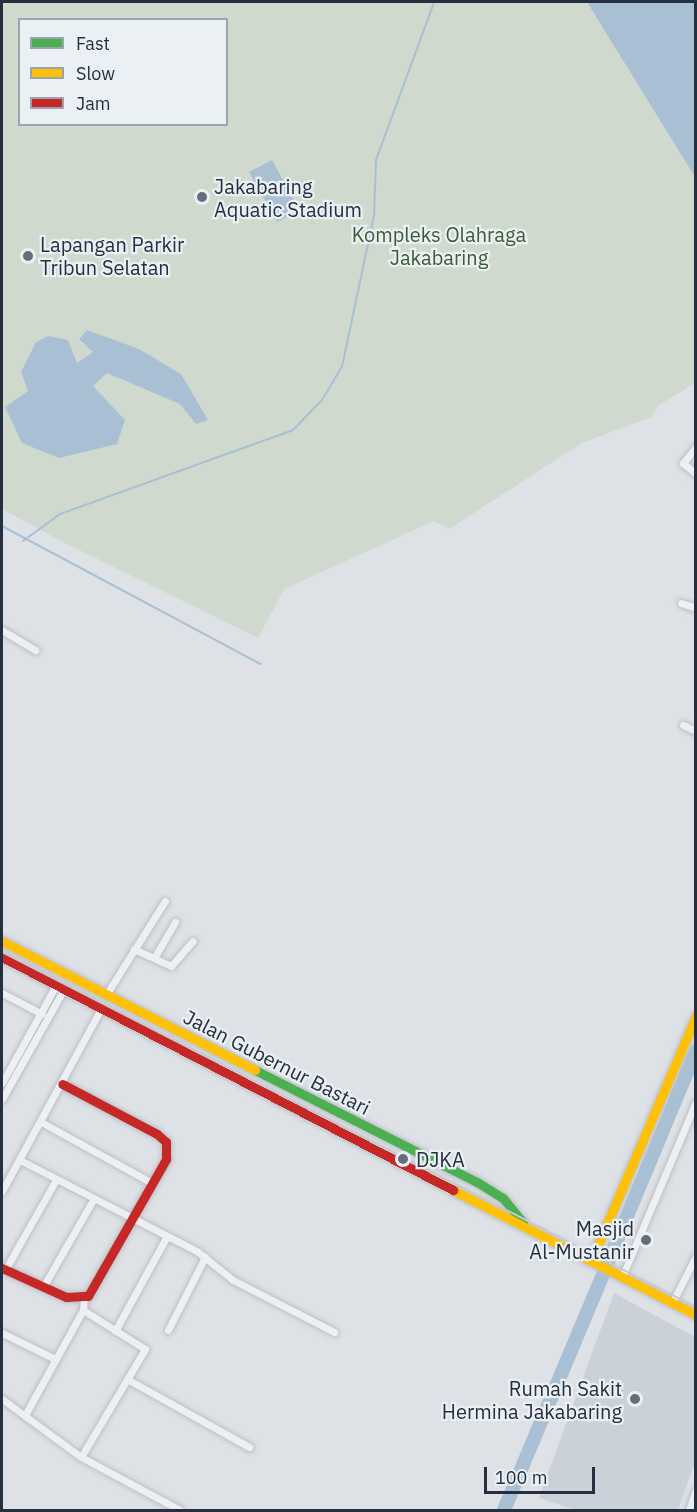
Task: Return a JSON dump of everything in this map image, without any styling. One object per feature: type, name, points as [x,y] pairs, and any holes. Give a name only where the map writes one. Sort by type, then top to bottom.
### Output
[{"type":"main road","name":"Jalan Gubernur Bastari","points":[[2,941],[503,1198],[526,1226]]},
{"type":"main road","name":"Jalan Gubernur Bastari","points":[[2,957],[57,991],[101,1009],[696,1315]]},
{"type":"main road","points":[[591,1261],[696,1016]]},
{"type":"main road","points":[[3,1269],[43,1287],[84,1299],[166,1159],[166,1142],[62,1084]]},
{"type":"main road","points":[[285,1104],[295,1092]]},
{"type":"street","points":[[696,447],[683,463],[696,474]]},
{"type":"street","points":[[681,603],[696,608]]},
{"type":"street","points":[[2,630],[35,650]]},
{"type":"street","points":[[683,725],[696,731]]},
{"type":"street","points":[[106,995],[165,901]]},
{"type":"street","points":[[154,958],[175,922]]},
{"type":"street","points":[[134,950],[174,965],[193,941]]},
{"type":"street","points":[[2,1083],[57,991]]},
{"type":"street","points":[[2,993],[45,1011]]},
{"type":"street","points":[[2,1191],[101,1009]]},
{"type":"street","points":[[2,1100],[45,1011]]},
{"type":"street","points":[[622,1276],[696,1102]]},
{"type":"street","points":[[41,1122],[152,1183]]},
{"type":"street","points":[[20,1160],[93,1200],[167,1236],[205,1257],[233,1280],[334,1332]]},
{"type":"street","points":[[3,1269],[56,1180]]},
{"type":"street","points":[[43,1287],[93,1200]]},
{"type":"street","points":[[115,1330],[167,1236]]},
{"type":"street","points":[[672,1303],[696,1256]]},
{"type":"street","points":[[168,1330],[205,1257]]},
{"type":"street","points":[[25,1415],[83,1310],[84,1299]]},
{"type":"street","points":[[81,1457],[145,1349],[83,1310]]},
{"type":"street","points":[[2,1333],[55,1359]]},
{"type":"street","points":[[127,1379],[249,1447]]},
{"type":"street","points":[[2,1399],[81,1457],[180,1510]]},
{"type":"street","points":[[688,1510],[696,1490]]},
{"type":"shaded area","name":"Rumah Sakit Hermina Jakabaring","points":[[614,1293],[695,1337],[695,1462],[678,1510],[575,1510],[539,1498]]},
{"type":"green space","name":"Kompleks Olahraga Jakabaring","points":[[2,2],[695,2],[695,383],[659,405],[651,417],[582,443],[449,529],[434,521],[284,589],[258,638],[57,539],[2,509]]},
{"type":"water","points":[[587,2],[695,2],[695,177]]},
{"type":"water","points":[[272,160],[299,210],[277,222],[249,172]]},
{"type":"water","points":[[87,330],[139,349],[181,374],[208,420],[196,424],[180,404],[107,373],[93,386],[125,420],[117,444],[59,458],[22,443],[5,407],[28,391],[21,372],[36,342],[48,336],[68,340],[77,363],[93,352],[79,339]]},
{"type":"waterway","points":[[23,541],[60,514],[293,430],[322,400],[342,367],[374,215],[376,160],[434,2]]},
{"type":"waterway","points":[[2,526],[260,664]]},
{"type":"waterway","points":[[608,1262],[696,1051]]},
{"type":"waterway","points":[[504,1510],[603,1274]]},
{"type":"tram line","points":[[2,952],[696,1307]]},
{"type":"traffic: fast","points":[[255,1070],[477,1182],[503,1198],[523,1223]]},
{"type":"traffic: slow","points":[[2,941],[255,1070]]},
{"type":"traffic: slow","points":[[591,1261],[696,1016]]},
{"type":"traffic: slow","points":[[453,1190],[696,1315]]},
{"type":"traffic: jam","points":[[2,957],[453,1190]]},
{"type":"traffic: jam","points":[[2,1268],[66,1297],[88,1296],[166,1159],[166,1142],[157,1134],[62,1084]]},
{"type":"place","name":"Jakabaring Aquatic Stadium","points":[[202,197]]},
{"type":"place","name":"Lapangan Parkir Tribun Selatan","points":[[28,256]]},
{"type":"place","name":"DJKA","points":[[403,1159]]},
{"type":"place","name":"Masjid Al-Mustanir","points":[[646,1240]]},
{"type":"place","name":"Rumah Sakit Hermina Jakabaring","points":[[635,1399]]}]
